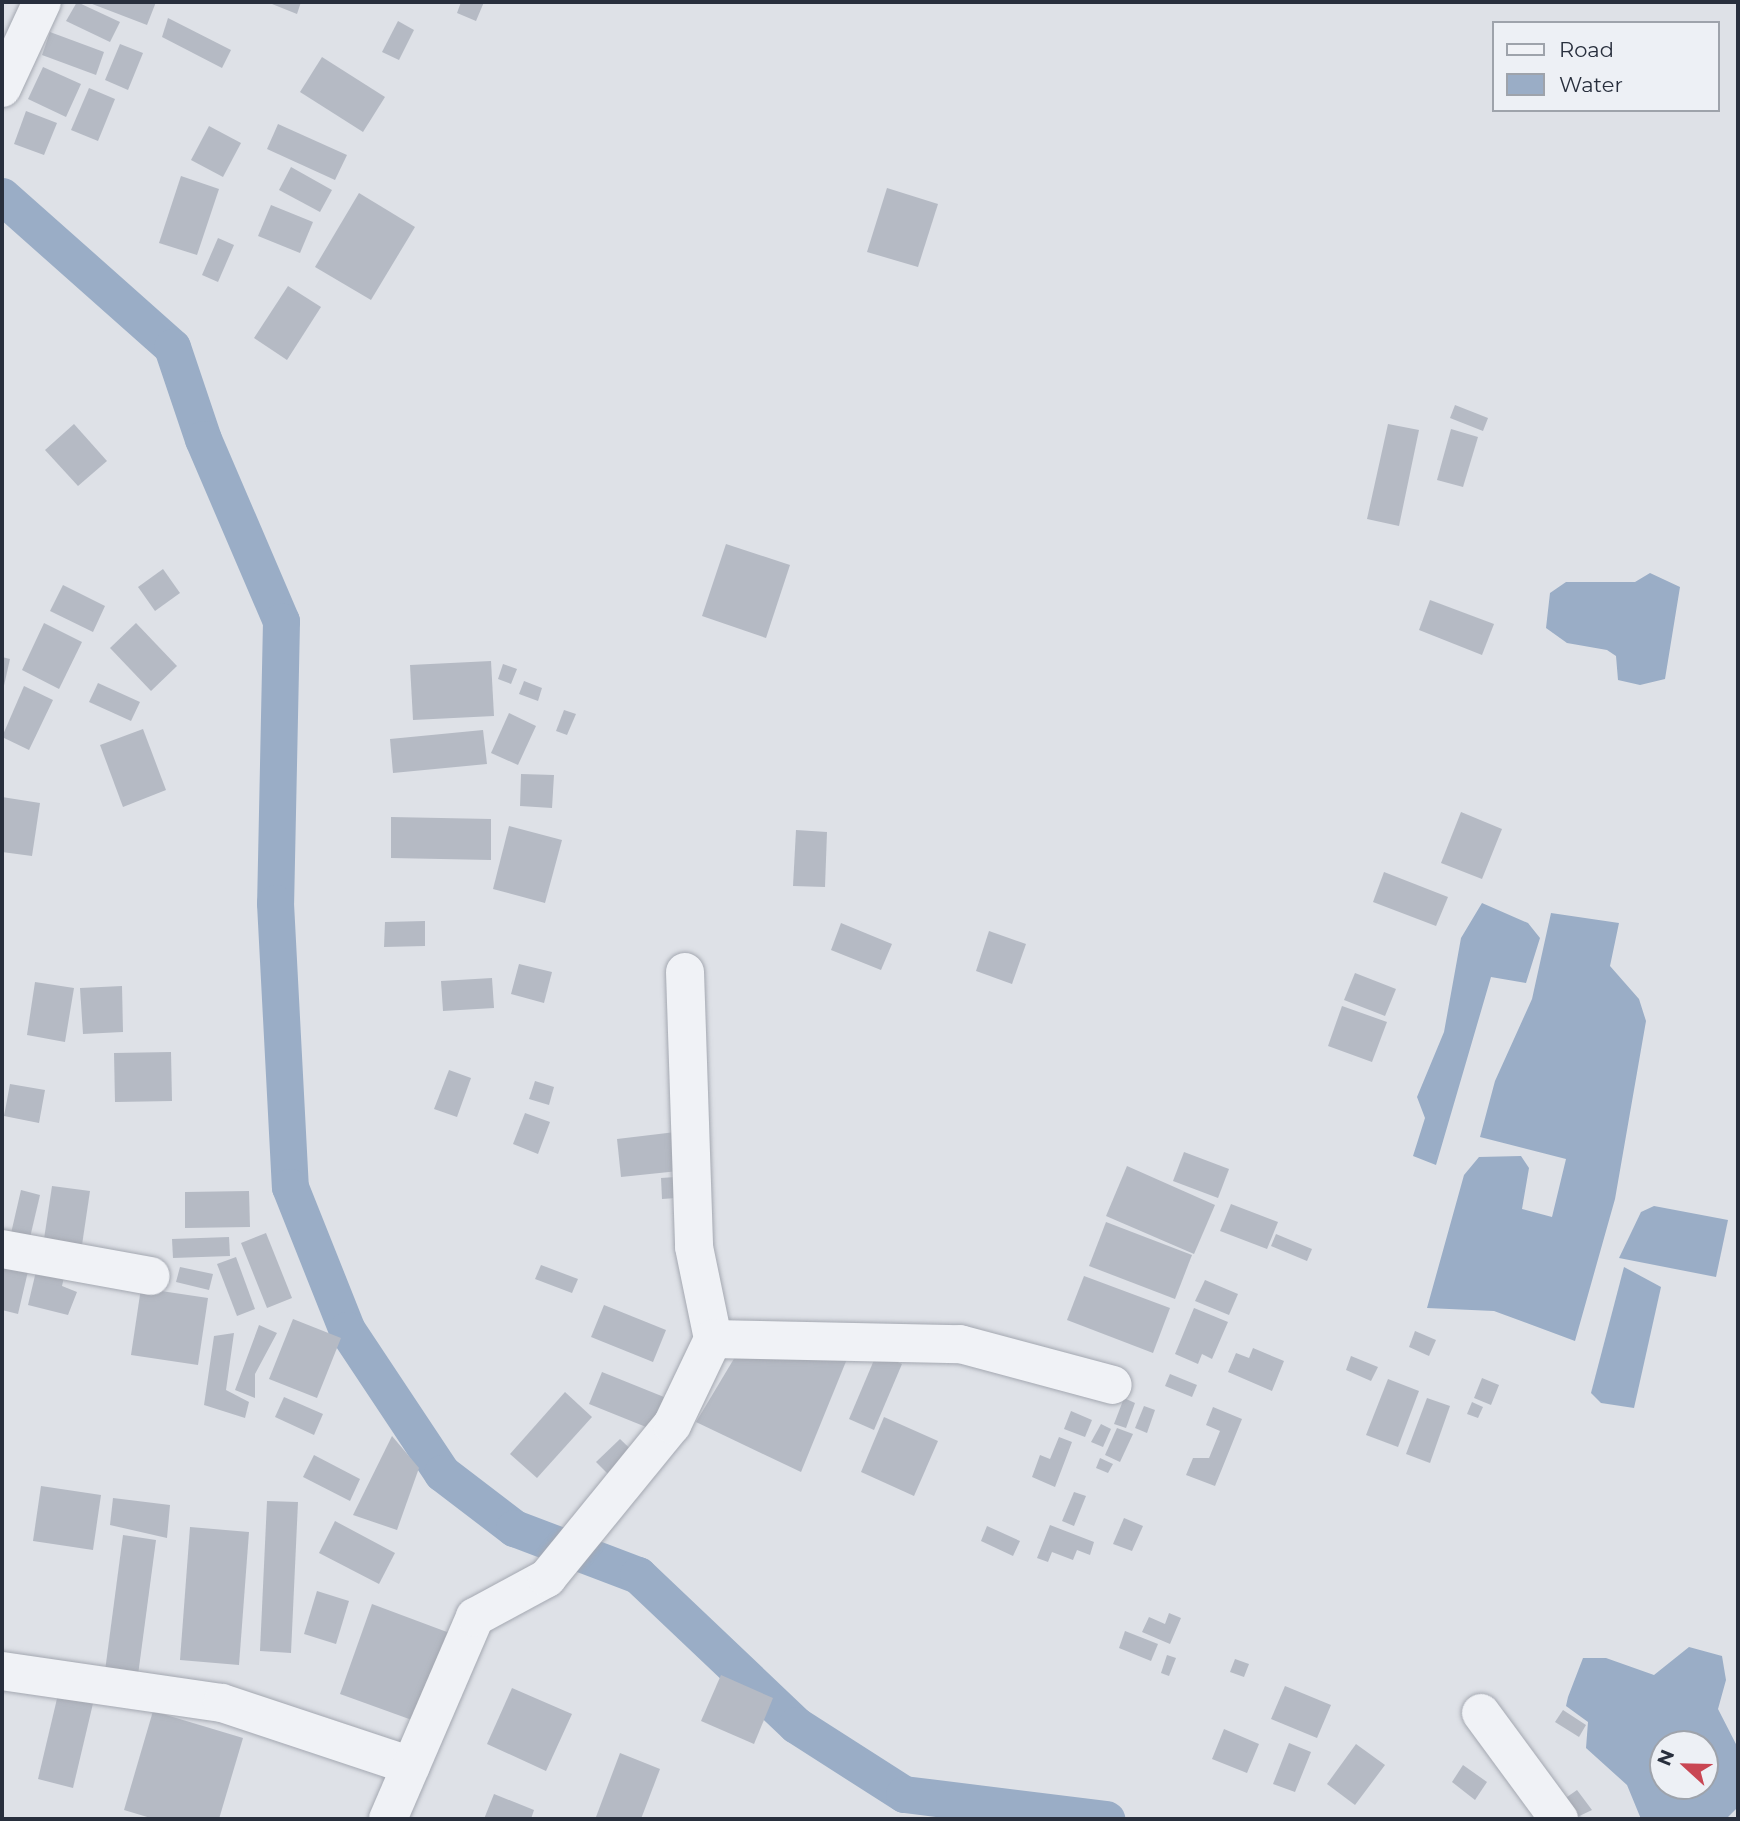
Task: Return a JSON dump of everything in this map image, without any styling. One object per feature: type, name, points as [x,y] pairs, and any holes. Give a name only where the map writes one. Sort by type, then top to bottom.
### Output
[{"type":"street","points":[[8,77],[42,2]]},
{"type":"street","points":[[388,1819],[475,1617],[547,1578],[671,1424],[713,1339],[694,1247],[685,972]]},
{"type":"street","points":[[2,1249],[151,1276]]},
{"type":"street","points":[[713,1339],[960,1344],[1113,1385]]},
{"type":"street","points":[[2,1671],[222,1703],[411,1766]]},
{"type":"street","points":[[1481,1713],[1559,1819]]},
{"type":"water","points":[[1650,573],[1680,587],[1665,679],[1640,685],[1618,680],[1616,656],[1607,650],[1567,643],[1546,628],[1550,593],[1566,582],[1635,582]]},
{"type":"water","points":[[1482,903],[1528,923],[1540,938],[1526,983],[1491,977],[1436,1165],[1413,1156],[1425,1118],[1417,1097],[1444,1032],[1461,938]]},
{"type":"water","points":[[1551,913],[1619,923],[1610,966],[1639,999],[1646,1021],[1615,1199],[1575,1341],[1494,1311],[1427,1308],[1464,1175],[1479,1157],[1521,1156],[1529,1168],[1522,1209],[1552,1217],[1566,1159],[1480,1137],[1495,1081],[1532,999]]},
{"type":"water","points":[[1654,1206],[1728,1220],[1716,1277],[1619,1258],[1641,1212]]},
{"type":"water","points":[[1624,1267],[1661,1287],[1634,1408],[1601,1403],[1591,1393]]},
{"type":"water","points":[[1689,1647],[1722,1656],[1726,1680],[1718,1709],[1738,1748],[1738,1807],[1726,1819],[1641,1819],[1627,1785],[1586,1748],[1588,1722],[1566,1706],[1568,1697],[1583,1658],[1606,1658],[1654,1675]]},
{"type":"building","points":[[77,2],[120,22],[110,42],[66,21]]},
{"type":"building","points":[[87,2],[156,2],[147,25]]},
{"type":"building","points":[[267,2],[301,2],[297,14]]},
{"type":"building","points":[[461,2],[484,2],[476,21],[457,13]]},
{"type":"building","points":[[168,18],[231,50],[222,68],[162,37]]},
{"type":"building","points":[[398,21],[414,30],[399,60],[382,52]]},
{"type":"building","points":[[50,32],[104,52],[96,75],[42,55]]},
{"type":"building","points":[[120,44],[143,53],[128,90],[105,80]]},
{"type":"building","points":[[322,57],[385,97],[363,132],[300,92]]},
{"type":"building","points":[[43,67],[81,84],[66,117],[28,99]]},
{"type":"building","points":[[89,88],[115,99],[98,141],[71,130]]},
{"type":"building","points":[[26,111],[57,123],[44,155],[14,144]]},
{"type":"building","points":[[278,124],[347,155],[335,180],[267,149]]},
{"type":"building","points":[[209,126],[241,143],[223,177],[191,160]]},
{"type":"building","points":[[291,167],[332,190],[320,212],[279,190]]},
{"type":"building","points":[[181,176],[219,189],[197,255],[159,243]]},
{"type":"building","points":[[887,188],[938,204],[918,267],[867,252]]},
{"type":"building","points":[[359,193],[415,227],[371,300],[315,267]]},
{"type":"building","points":[[271,205],[313,222],[300,253],[258,236]]},
{"type":"building","points":[[218,238],[234,245],[218,282],[202,275]]},
{"type":"building","points":[[288,286],[321,307],[287,360],[254,338]]},
{"type":"building","points":[[1455,405],[1488,418],[1483,431],[1450,418]]},
{"type":"building","points":[[74,424],[107,461],[78,486],[45,450]]},
{"type":"building","points":[[1388,424],[1419,430],[1399,526],[1367,519]]},
{"type":"building","points":[[1451,429],[1478,437],[1463,487],[1437,480]]},
{"type":"building","points":[[726,544],[790,565],[766,638],[702,616]]},
{"type":"building","points":[[163,569],[180,593],[155,611],[138,587]]},
{"type":"building","points":[[63,585],[105,606],[93,632],[50,611]]},
{"type":"building","points":[[1430,600],[1494,624],[1482,655],[1419,630]]},
{"type":"building","points":[[44,623],[82,642],[59,689],[22,670]]},
{"type":"building","points":[[136,623],[177,666],[151,691],[110,648]]},
{"type":"building","points":[[2,657],[10,659],[3,690],[2,690]]},
{"type":"building","points":[[491,661],[494,716],[413,720],[410,665]]},
{"type":"building","points":[[503,664],[517,669],[511,684],[498,679]]},
{"type":"building","points":[[524,681],[542,688],[538,701],[519,694]]},
{"type":"building","points":[[98,683],[140,702],[131,721],[89,702]]},
{"type":"building","points":[[24,686],[53,700],[29,750],[2,737]]},
{"type":"building","points":[[564,710],[576,714],[567,735],[556,731]]},
{"type":"building","points":[[509,713],[536,726],[518,765],[491,753]]},
{"type":"building","points":[[143,729],[166,790],[123,807],[100,745]]},
{"type":"building","points":[[483,730],[487,764],[393,773],[390,739]]},
{"type":"building","points":[[521,774],[554,775],[552,808],[520,806]]},
{"type":"building","points":[[2,797],[40,803],[32,856],[2,852]]},
{"type":"building","points":[[1461,812],[1502,829],[1482,879],[1441,863]]},
{"type":"building","points":[[391,817],[491,819],[491,860],[391,858]]},
{"type":"building","points":[[509,826],[562,840],[545,903],[493,889]]},
{"type":"building","points":[[796,830],[827,832],[825,887],[793,886]]},
{"type":"building","points":[[1384,872],[1448,897],[1436,926],[1373,902]]},
{"type":"building","points":[[425,921],[425,946],[384,947],[385,922]]},
{"type":"building","points":[[841,923],[892,944],[881,970],[831,950]]},
{"type":"building","points":[[989,931],[1026,944],[1012,984],[976,971]]},
{"type":"building","points":[[519,964],[552,972],[544,1003],[511,994]]},
{"type":"building","points":[[1355,973],[1396,989],[1385,1016],[1344,1000]]},
{"type":"building","points":[[492,978],[494,1008],[443,1011],[441,981]]},
{"type":"building","points":[[35,982],[74,988],[65,1042],[27,1035]]},
{"type":"building","points":[[122,986],[123,1032],[83,1034],[80,988]]},
{"type":"building","points":[[1342,1006],[1387,1022],[1372,1062],[1328,1046]]},
{"type":"building","points":[[171,1052],[172,1101],[115,1102],[114,1053]]},
{"type":"building","points":[[449,1070],[471,1078],[457,1117],[434,1109]]},
{"type":"building","points":[[535,1081],[554,1087],[549,1105],[529,1099]]},
{"type":"building","points":[[10,1084],[45,1090],[39,1123],[4,1116]]},
{"type":"building","points":[[525,1113],[550,1122],[538,1154],[513,1144]]},
{"type":"building","points":[[684,1131],[688,1170],[621,1177],[617,1139]]},
{"type":"building","points":[[1184,1152],[1229,1169],[1218,1198],[1173,1181]]},
{"type":"building","points":[[1127,1166],[1215,1205],[1194,1254],[1106,1216]]},
{"type":"building","points":[[690,1176],[691,1197],[662,1199],[661,1178]]},
{"type":"building","points":[[52,1186],[90,1191],[82,1245],[44,1239]]},
{"type":"building","points":[[21,1190],[40,1195],[28,1246],[9,1242]]},
{"type":"building","points":[[249,1191],[250,1227],[185,1228],[185,1192]]},
{"type":"building","points":[[1231,1204],[1278,1222],[1267,1249],[1220,1231]]},
{"type":"building","points":[[1106,1222],[1192,1255],[1175,1299],[1089,1266]]},
{"type":"building","points":[[266,1233],[292,1298],[267,1308],[241,1243]]},
{"type":"building","points":[[1276,1234],[1312,1249],[1307,1261],[1271,1246]]},
{"type":"building","points":[[229,1237],[230,1256],[173,1258],[172,1239]]},
{"type":"building","points":[[236,1257],[255,1309],[237,1316],[217,1264]]},
{"type":"building","points":[[38,1263],[66,1269],[62,1286],[77,1292],[68,1315],[28,1305]]},
{"type":"building","points":[[2,1265],[29,1267],[18,1314],[2,1310]]},
{"type":"building","points":[[541,1265],[578,1279],[572,1293],[535,1279]]},
{"type":"building","points":[[180,1267],[213,1274],[209,1290],[176,1282]]},
{"type":"building","points":[[1084,1276],[1170,1308],[1153,1353],[1067,1320]]},
{"type":"building","points":[[1205,1280],[1238,1294],[1229,1315],[1195,1301]]},
{"type":"building","points":[[141,1288],[208,1298],[198,1365],[131,1355]]},
{"type":"building","points":[[604,1305],[666,1330],[653,1362],[591,1337]]},
{"type":"building","points":[[1194,1308],[1228,1322],[1212,1359],[1202,1354],[1198,1364],[1175,1354]]},
{"type":"building","points":[[293,1319],[341,1338],[317,1398],[269,1379]]},
{"type":"building","points":[[259,1325],[277,1333],[255,1374],[255,1398],[235,1390]]},
{"type":"building","points":[[1415,1331],[1436,1340],[1429,1356],[1409,1347]]},
{"type":"building","points":[[234,1333],[226,1390],[249,1402],[245,1418],[204,1405],[214,1336]]},
{"type":"building","points":[[744,1342],[847,1359],[801,1472],[696,1422]]},
{"type":"building","points":[[1253,1348],[1284,1361],[1272,1391],[1228,1372],[1236,1353],[1249,1358]]},
{"type":"building","points":[[877,1353],[902,1364],[874,1430],[849,1419]]},
{"type":"building","points":[[1351,1356],[1378,1367],[1371,1381],[1346,1370]]},
{"type":"building","points":[[602,1372],[664,1397],[651,1429],[589,1404]]},
{"type":"building","points":[[1170,1374],[1197,1385],[1192,1397],[1165,1386]]},
{"type":"building","points":[[1482,1378],[1499,1385],[1491,1405],[1474,1398]]},
{"type":"building","points":[[1388,1379],[1419,1391],[1398,1447],[1366,1435]]},
{"type":"building","points":[[565,1392],[592,1417],[537,1478],[510,1454]]},
{"type":"building","points":[[284,1397],[323,1414],[314,1435],[275,1417]]},
{"type":"building","points":[[1124,1398],[1135,1403],[1126,1428],[1114,1424]]},
{"type":"building","points":[[1427,1398],[1450,1406],[1430,1463],[1406,1454]]},
{"type":"building","points":[[1472,1402],[1483,1407],[1478,1418],[1467,1414]]},
{"type":"building","points":[[1144,1406],[1155,1410],[1147,1433],[1135,1428]]},
{"type":"building","points":[[1213,1407],[1242,1419],[1215,1486],[1186,1475],[1193,1458],[1209,1458],[1220,1431],[1206,1425]]},
{"type":"building","points":[[1071,1411],[1092,1420],[1085,1437],[1064,1429]]},
{"type":"building","points":[[884,1417],[938,1441],[914,1496],[861,1472]]},
{"type":"building","points":[[1101,1424],[1111,1429],[1103,1447],[1091,1442]]},
{"type":"building","points":[[1117,1428],[1133,1434],[1120,1462],[1105,1455]]},
{"type":"building","points":[[392,1436],[419,1468],[397,1530],[353,1515]]},
{"type":"building","points":[[1059,1437],[1072,1442],[1055,1487],[1032,1477],[1040,1455],[1050,1459]]},
{"type":"building","points":[[620,1439],[644,1462],[620,1486],[596,1462]]},
{"type":"building","points":[[314,1455],[360,1479],[350,1501],[303,1477]]},
{"type":"building","points":[[1100,1458],[1113,1464],[1108,1473],[1096,1468]]},
{"type":"building","points":[[41,1486],[101,1495],[93,1550],[33,1541]]},
{"type":"building","points":[[1074,1492],[1086,1496],[1074,1526],[1062,1521]]},
{"type":"building","points":[[113,1498],[170,1505],[167,1538],[110,1525]]},
{"type":"building","points":[[267,1501],[298,1502],[291,1653],[260,1651]]},
{"type":"building","points":[[1124,1518],[1143,1526],[1132,1551],[1113,1544]]},
{"type":"building","points":[[335,1521],[395,1553],[379,1584],[319,1553]]},
{"type":"building","points":[[1050,1525],[1094,1542],[1090,1555],[1077,1550],[1073,1560],[1052,1552],[1048,1562],[1037,1558]]},
{"type":"building","points":[[987,1526],[1020,1541],[1013,1556],[981,1541]]},
{"type":"building","points":[[190,1527],[249,1532],[239,1665],[180,1660]]},
{"type":"building","points":[[123,1535],[156,1540],[138,1675],[105,1671]]},
{"type":"building","points":[[317,1591],[349,1601],[336,1644],[304,1634]]},
{"type":"building","points":[[372,1604],[455,1635],[423,1724],[340,1694]]},
{"type":"building","points":[[1169,1613],[1181,1618],[1170,1644],[1142,1632],[1149,1617],[1165,1624]]},
{"type":"building","points":[[1125,1631],[1158,1644],[1151,1661],[1119,1648]]},
{"type":"building","points":[[1167,1655],[1176,1658],[1169,1676],[1161,1673]]},
{"type":"building","points":[[1235,1659],[1249,1664],[1244,1677],[1230,1672]]},
{"type":"building","points":[[721,1675],[773,1698],[754,1744],[701,1721]]},
{"type":"building","points":[[60,1686],[95,1695],[73,1788],[38,1779]]},
{"type":"building","points":[[1285,1686],[1331,1705],[1317,1738],[1271,1719]]},
{"type":"building","points":[[512,1688],[572,1714],[546,1771],[487,1744]]},
{"type":"building","points":[[1563,1710],[1586,1725],[1579,1737],[1555,1722]]},
{"type":"building","points":[[153,1711],[243,1738],[219,1819],[154,1819],[124,1810]]},
{"type":"building","points":[[1224,1729],[1259,1744],[1247,1773],[1212,1759]]},
{"type":"building","points":[[1289,1743],[1311,1752],[1295,1792],[1273,1784]]},
{"type":"building","points":[[1356,1744],[1385,1765],[1355,1805],[1327,1784]]},
{"type":"building","points":[[620,1753],[660,1769],[641,1819],[596,1817]]},
{"type":"building","points":[[1463,1765],[1487,1782],[1475,1800],[1452,1782]]},
{"type":"building","points":[[1577,1790],[1592,1810],[1573,1819],[1560,1802]]},
{"type":"building","points":[[494,1794],[534,1810],[531,1819],[484,1819]]},
{"type":"waterway","points":[[2,196],[172,347],[203,439],[281,621],[275,903],[290,1187],[347,1330],[442,1473],[514,1528],[638,1575],[796,1725],[904,1794],[1106,1819]]}]
